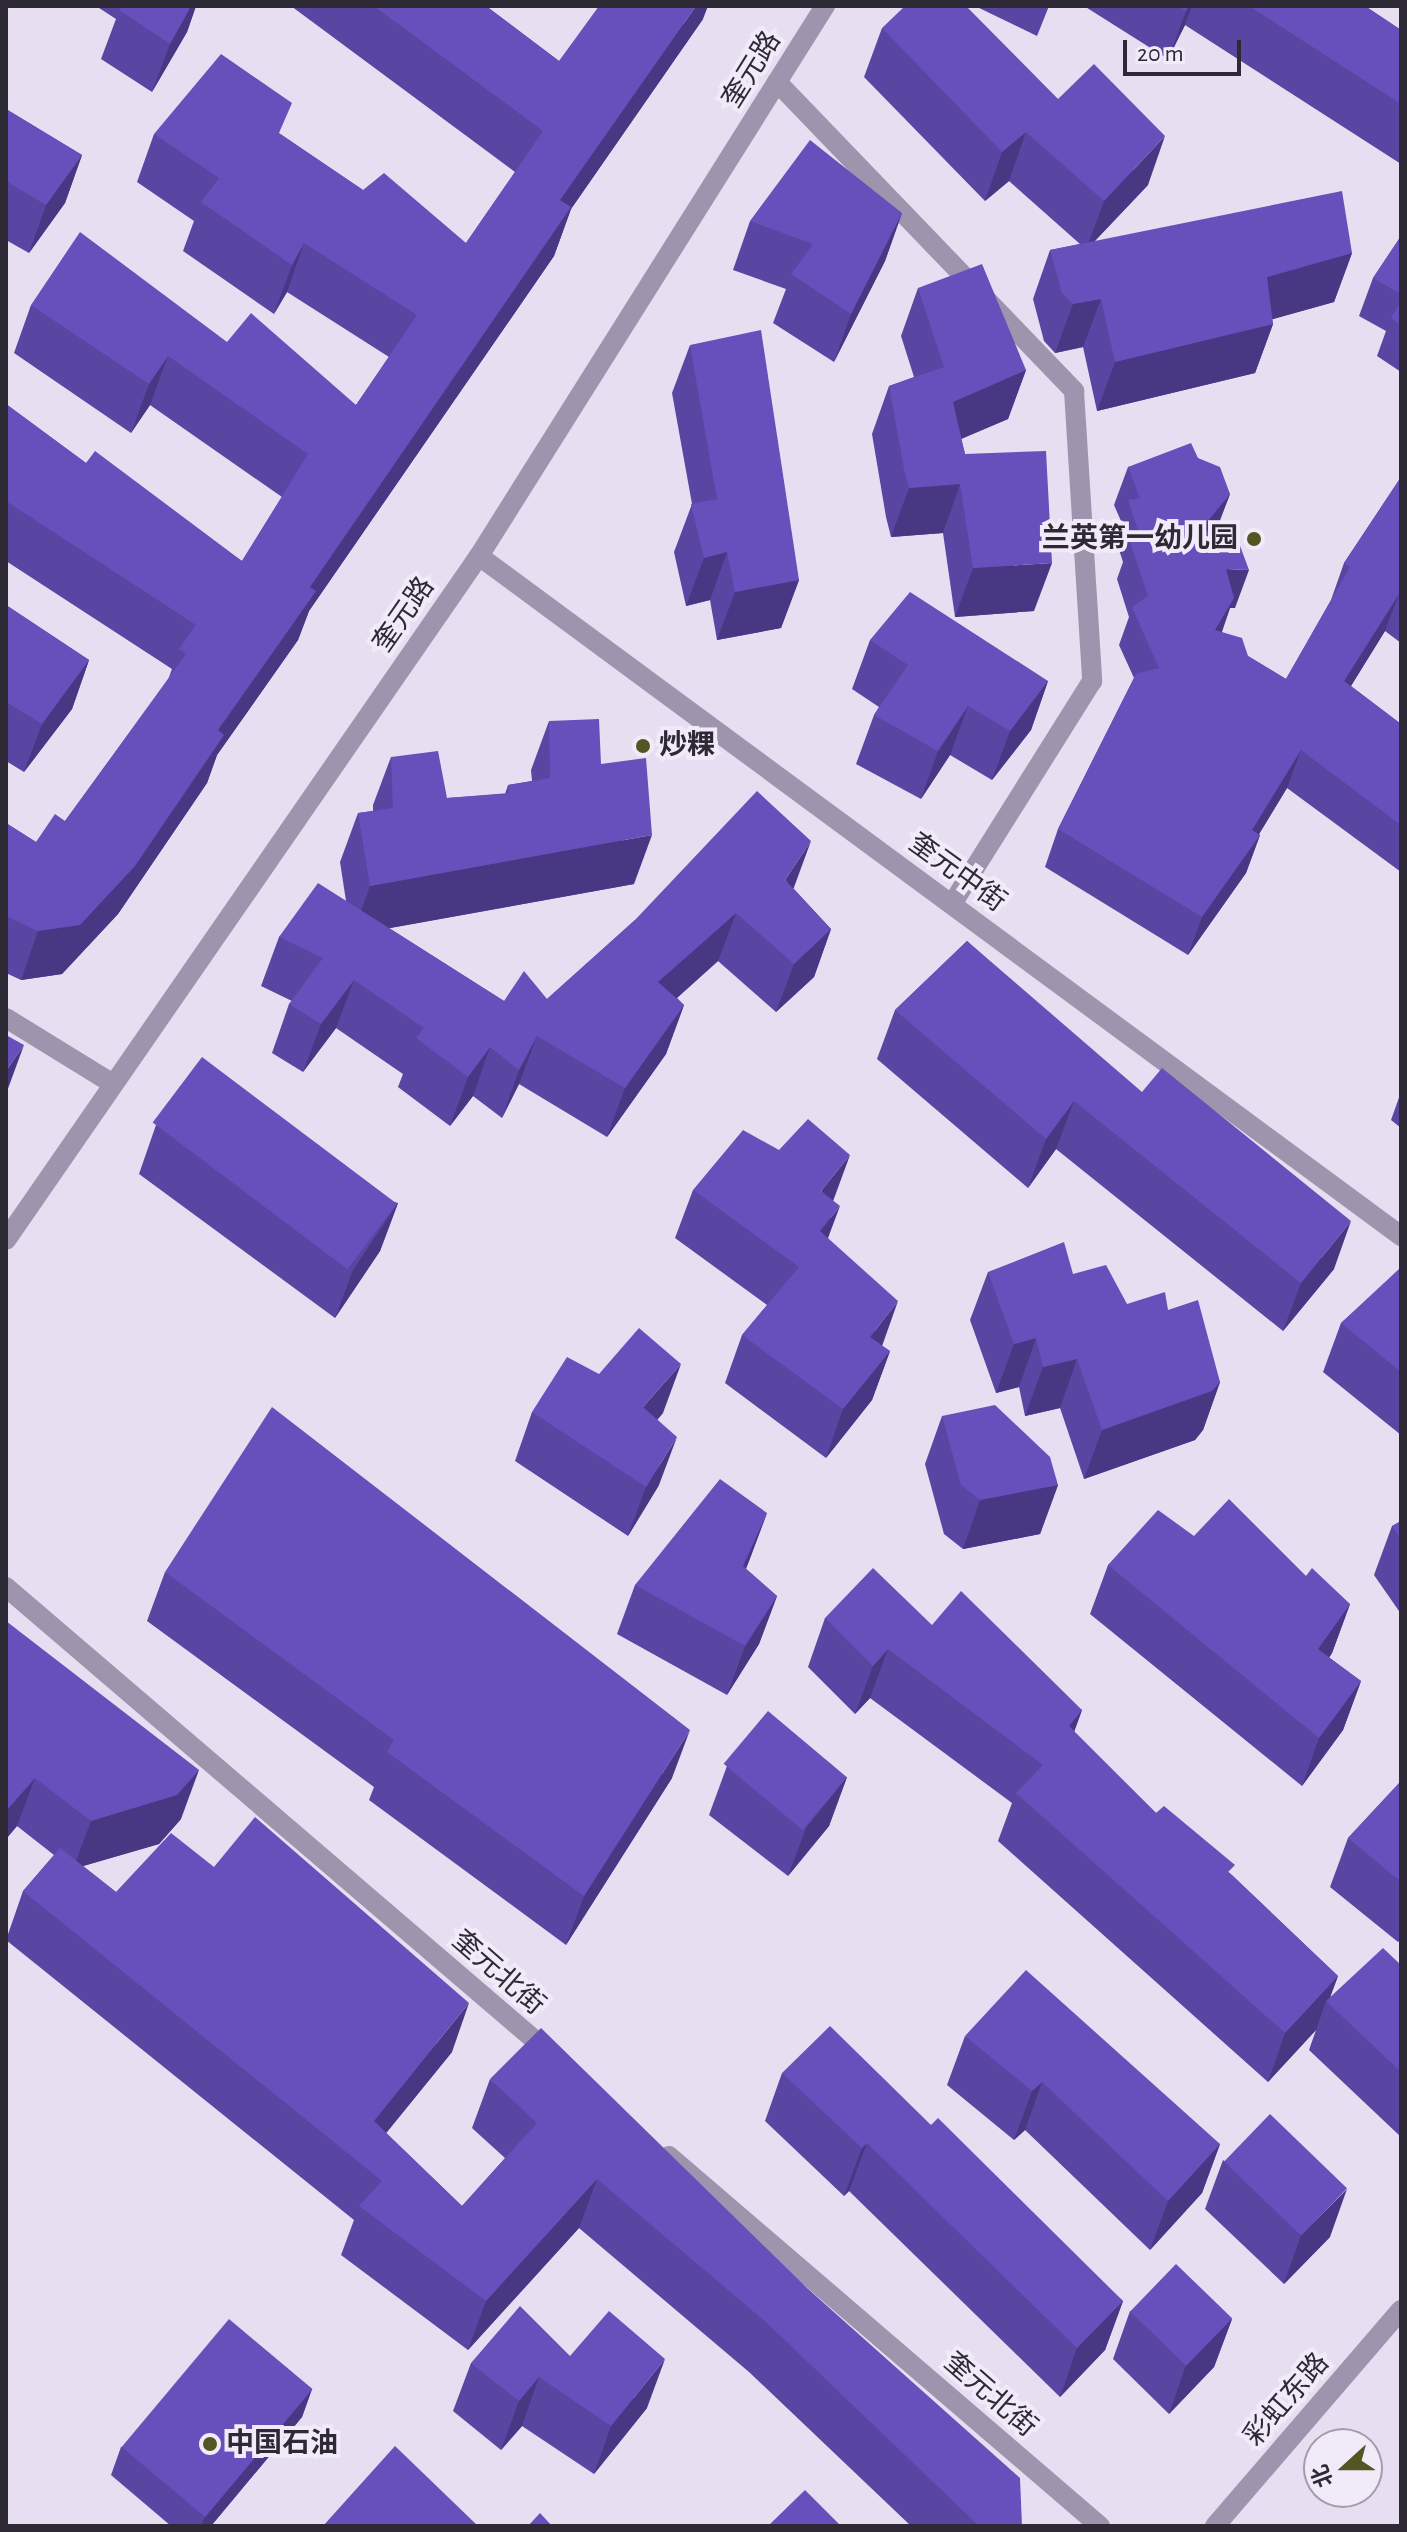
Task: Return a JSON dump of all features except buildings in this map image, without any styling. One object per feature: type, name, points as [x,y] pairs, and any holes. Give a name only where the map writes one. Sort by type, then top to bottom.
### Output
[{"type":"street","name":"奎元路","points":[[6,1240],[110,1082],[479,556],[825,6]]},
{"type":"street","points":[[777,82],[1074,391],[1092,681],[952,904]]},
{"type":"street","name":"奎元中街","points":[[479,556],[1401,1236]]},
{"type":"street","points":[[6,1018],[110,1082]]},
{"type":"street","name":"奎元北街","points":[[6,1587],[570,2071]]},
{"type":"street","name":"奎元北街","points":[[654,2143],[1100,2526]]},
{"type":"street","name":"彩虹东路","points":[[1215,2526],[1401,2310]]},
{"type":"place","name":"兰英第一幼儿园","points":[[1254,539]]},
{"type":"place","name":"炒粿","points":[[643,746]]},
{"type":"place","name":"中国石油","points":[[210,2444]]}]
